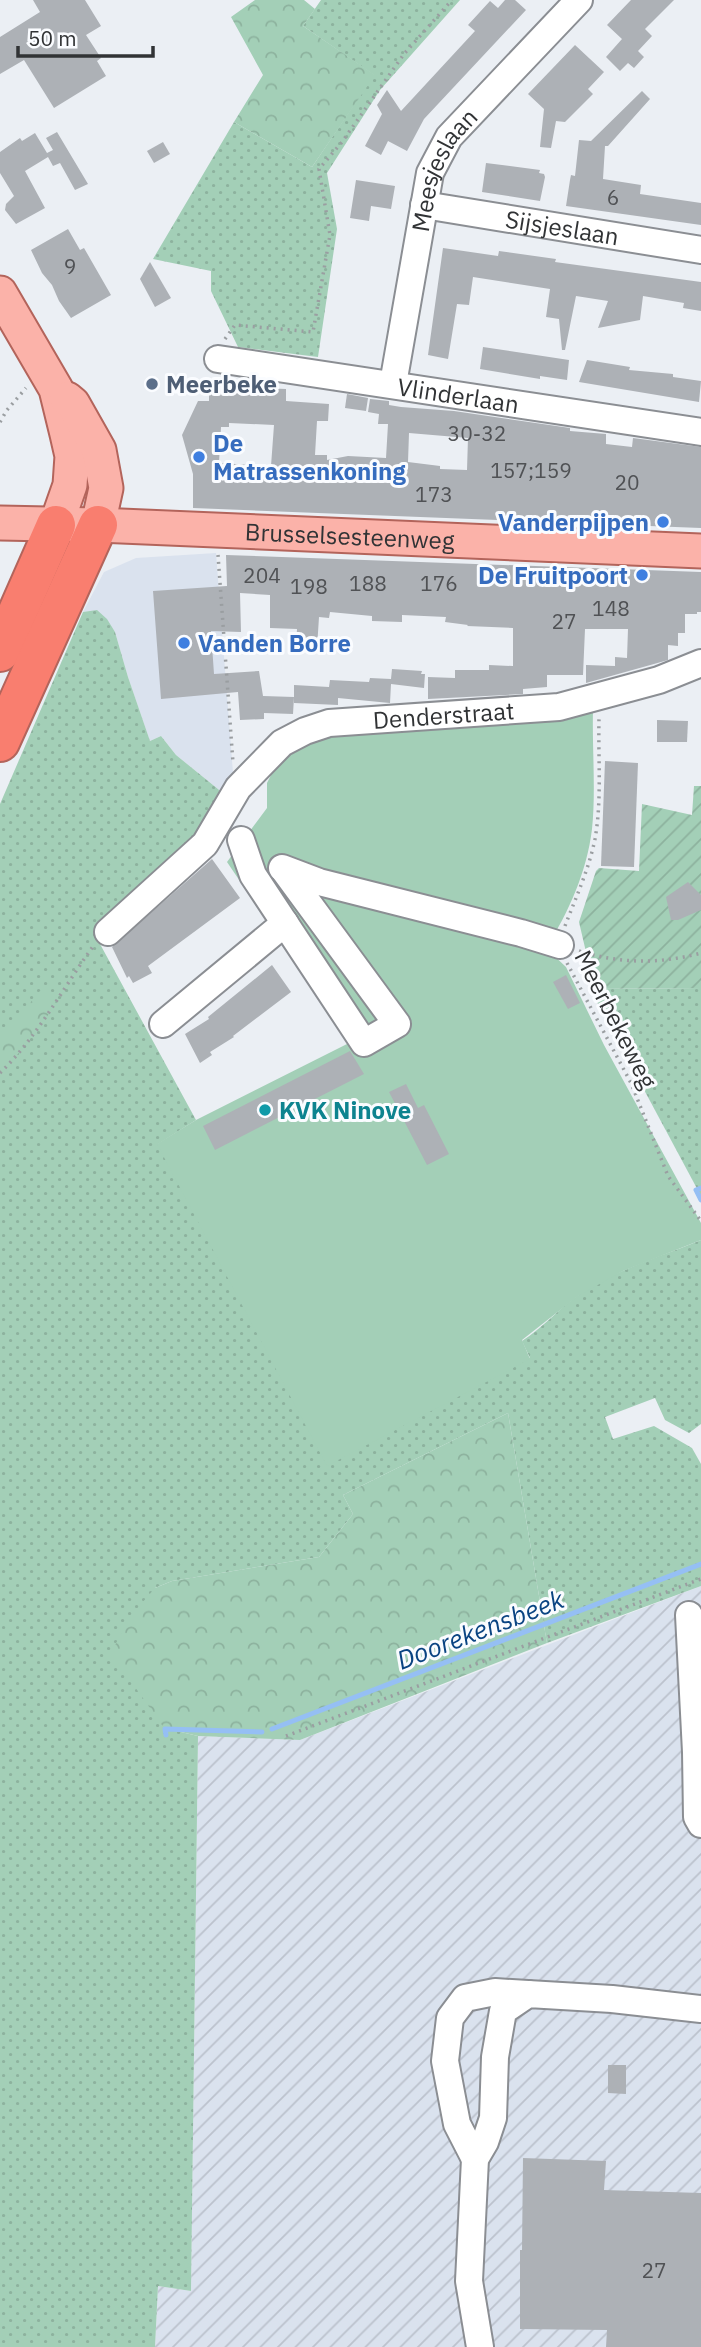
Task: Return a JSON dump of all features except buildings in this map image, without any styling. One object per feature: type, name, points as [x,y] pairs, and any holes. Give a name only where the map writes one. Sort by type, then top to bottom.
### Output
[{"type":"highway","points":[[0,652],[56,525]]},
{"type":"highway","points":[[0,742],[98,525]]},
{"type":"main road","points":[[0,293],[54,385],[74,404],[99,450],[106,488],[98,525]]},
{"type":"main road","points":[[54,385],[72,456],[70,485],[56,525]]},
{"type":"main road","name":"Brusselsesteenweg","points":[[0,523],[701,551]]},
{"type":"street","name":"Meesjeslaan","points":[[393,384],[430,173],[449,136],[579,0]]},
{"type":"street","name":"Sijsjeslaan","points":[[424,205],[701,250]]},
{"type":"street","name":"Vlinderlaan","points":[[218,353],[393,384],[701,432]]},
{"type":"street","name":"Denderstraat","points":[[108,932],[205,844],[238,788],[282,743],[305,731],[329,723],[559,707],[659,680],[701,663]]},
{"type":"street","points":[[221,819],[241,840],[284,870],[319,882],[560,945]]},
{"type":"street","points":[[241,840],[253,875],[365,1043],[397,1024],[284,870]]},
{"type":"street","points":[[163,1024],[285,923]]},
{"type":"street","points":[[689,1615],[697,1818],[701,1824]]},
{"type":"street","points":[[475,2159],[457,2124],[445,2061],[450,2018],[465,1998],[495,1992],[612,1999],[701,2009]]},
{"type":"street","points":[[480,2347],[469,2281],[475,2159],[493,2118],[495,2057],[503,2011],[528,1994]]},
{"type":"path","points":[[218,353],[235,325],[313,332],[330,235],[319,169],[342,142],[404,54],[452,0]]},
{"type":"path","points":[[0,422],[26,387],[54,385]]},
{"type":"path","points":[[217,531],[233,767],[238,788]]},
{"type":"path","name":"Meerbekeweg","points":[[599,697],[595,837],[586,872],[560,945],[563,956],[631,1083],[668,1176],[701,1221]]},
{"type":"path","points":[[0,1073],[23,1048],[93,947],[108,932]]},
{"type":"path","points":[[560,945],[597,957],[643,962],[675,960],[701,953]]},
{"type":"path","points":[[286,1736],[701,1579]]},
{"type":"shaded area","points":[[216,553],[234,786],[229,798],[176,755],[161,736],[150,741],[115,632],[97,611],[83,612],[104,572],[136,558]]},
{"type":"shaded area","points":[[701,1586],[701,2347],[155,2347],[158,2286],[191,2291],[198,1736],[300,1740]]},
{"type":"green space","points":[[255,0],[304,0],[315,9],[303,26],[375,75],[312,167],[234,122],[263,75],[231,17]]},
{"type":"green space","points":[[321,0],[460,0],[380,90],[327,173],[337,229],[318,357],[238,347],[211,291],[211,271],[153,259],[234,122],[312,167],[374,75],[303,26]]},
{"type":"green space","points":[[97,610],[115,632],[150,741],[161,736],[176,755],[229,798],[200,836],[160,867],[94,933],[196,1120],[158,1144],[530,1358],[522,1341],[577,1296],[622,1271],[701,1240],[701,1424],[689,1433],[665,1420],[655,1398],[605,1417],[613,1439],[654,1426],[692,1448],[701,1464],[701,1586],[547,1643],[508,1413],[343,1495],[353,1514],[319,1557],[172,1581],[155,1588],[164,1728],[198,1736],[191,2291],[158,2286],[155,2347],[0,2347],[0,804],[83,612]]},
{"type":"green space","points":[[593,710],[594,800],[590,845],[576,891],[546,948],[566,967],[604,1045],[701,1223],[701,1240],[623,1271],[578,1296],[522,1340],[530,1359],[327,1466],[157,1144],[196,1120],[349,1043],[227,862],[267,808],[267,783],[279,759],[313,736]]},
{"type":"green space","points":[[694,786],[701,786],[701,988],[590,989],[579,922],[596,871],[599,868],[639,871],[642,804],[692,815]]},
{"type":"green space","points":[[701,988],[701,1196],[590,989]]},
{"type":"green space","points":[[40,991],[59,1001],[0,1077],[0,1039]]},
{"type":"green space","points":[[508,1413],[547,1643],[300,1740],[198,1736],[164,1728],[111,1653],[129,1618],[155,1588],[172,1581],[319,1557],[353,1514],[343,1495]]},
{"type":"waterway","points":[[701,1188],[696,1190],[701,1200]]},
{"type":"waterway","name":"Doorekensbeek","points":[[272,1729],[701,1564]]},
{"type":"waterway","name":"Doorekensbeek","points":[[166,1735],[165,1729],[262,1732]]},
{"type":"place","name":"Meerbeke","points":[[152,384]]},
{"type":"place","name":"De Matrassenkoning","points":[[199,457]]},
{"type":"place","name":"Vanderpijpen","points":[[663,522]]},
{"type":"place","name":"De Fruitpoort","points":[[642,575]]},
{"type":"place","name":"Vanden Borre","points":[[184,643]]},
{"type":"place","name":"KVK Ninove","points":[[265,1110]]}]
